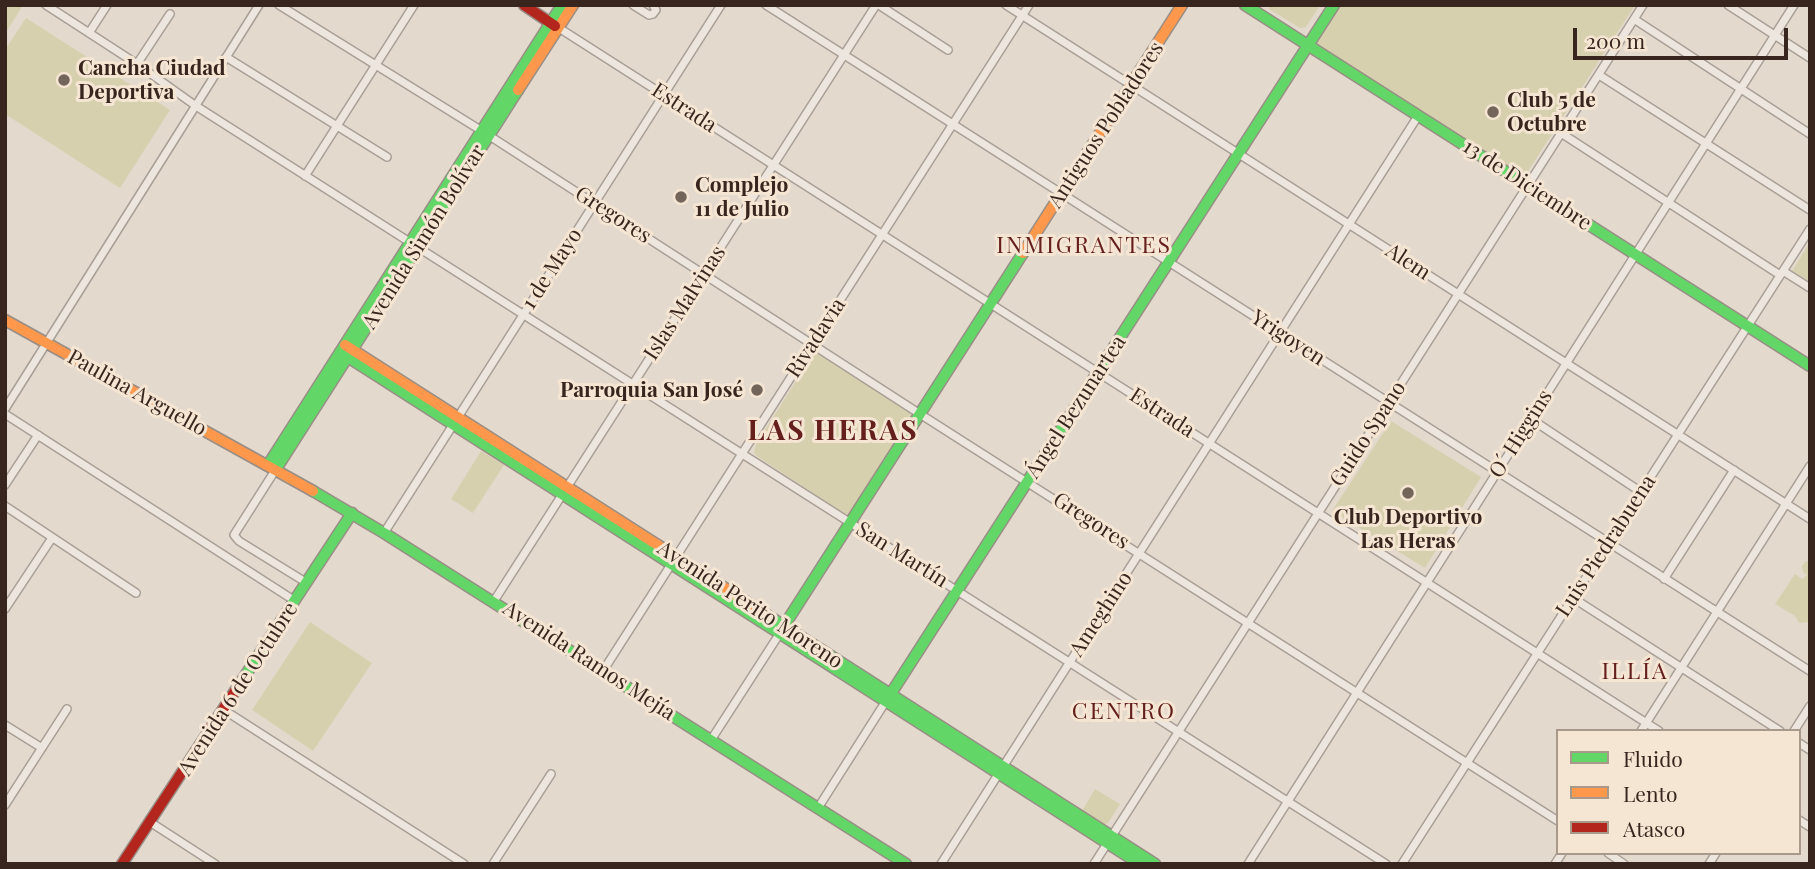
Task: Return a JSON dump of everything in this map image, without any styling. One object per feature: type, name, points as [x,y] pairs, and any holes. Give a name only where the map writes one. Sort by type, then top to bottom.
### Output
[{"type":"street","name":"San Martín","points":[[46,5],[196,106],[414,246],[524,313],[632,385],[958,589],[1386,864]]},
{"type":"street","points":[[89,33],[107,5]]},
{"type":"street","points":[[259,5],[5,412],[295,601]]},
{"type":"street","name":"Gregores","points":[[279,5],[486,133],[1556,820]]},
{"type":"street","points":[[305,176],[414,5]]},
{"type":"street","points":[[524,5],[555,25]]},
{"type":"street","name":"Avenida Simón Bolívar","points":[[555,25],[562,5]]},
{"type":"street","name":"Avenida Simón Bolívar","points":[[272,467],[555,25],[573,5]]},
{"type":"street","points":[[633,5],[649,15],[656,10],[653,5]]},
{"type":"street","name":"1 de Mayo","points":[[384,533],[721,5]]},
{"type":"street","name":"Yrigoyen","points":[[766,5],[1810,671]]},
{"type":"street","points":[[877,5],[948,50]]},
{"type":"street","name":"Islas Malvinas","points":[[494,601],[877,5]]},
{"type":"street","name":"Alem","points":[[1006,5],[1810,519]]},
{"type":"street","name":"Rivadavia","points":[[603,671],[1029,5]]},
{"type":"street","name":"Antiguos Pobladores","points":[[782,630],[1182,5]]},
{"type":"street","name":"13 de Diciembre","points":[[1245,5],[1810,366]]},
{"type":"street","name":"Ángel Bezunartea","points":[[818,808],[1334,5]]},
{"type":"street","name":"Guido Spano","points":[[1094,864],[1643,5]]},
{"type":"street","points":[[1728,5],[1810,58]]},
{"type":"street","name":"O´ Higgins","points":[[1248,864],[1794,5]]},
{"type":"street","points":[[137,64],[170,14]]},
{"type":"street","points":[[1634,19],[1810,134]]},
{"type":"street","name":"Estrada","points":[[555,25],[1656,729]]},
{"type":"street","points":[[226,57],[387,158]]},
{"type":"street","points":[[1599,75],[1810,210]]},
{"type":"street","name":"Ameghino","points":[[941,864],[1418,116]]},
{"type":"street","points":[[1561,133],[1781,273],[1810,288]]},
{"type":"street","name":"Luis Piedrabuena","points":[[1402,864],[1810,229]]},
{"type":"street","name":"Paulina Arguello","points":[[5,320],[272,467]]},
{"type":"street","name":"Avenida Perito Moreno","points":[[346,351],[1001,770],[1110,839],[1155,864]]},
{"type":"street","points":[[1531,419],[1641,492]]},
{"type":"street","points":[[5,485],[38,435]]},
{"type":"street","points":[[1641,729],[1810,466]]},
{"type":"street","points":[[272,467],[234,535],[239,541],[307,583]]},
{"type":"street","name":"Avenida Ramos Mejía","points":[[272,467],[494,601],[906,864]]},
{"type":"street","points":[[1664,579],[1734,470]]},
{"type":"street","points":[[5,506],[136,593]]},
{"type":"street","name":"Avenida 6 de Octubre","points":[[122,864],[352,513]]},
{"type":"street","points":[[5,609],[52,538]]},
{"type":"street","points":[[1573,598],[1777,729]]},
{"type":"street","points":[[711,740],[782,630]]},
{"type":"street","points":[[1795,729],[1810,706]]},
{"type":"street","points":[[5,806],[67,709]]},
{"type":"street","points":[[224,710],[464,864]]},
{"type":"street","points":[[5,725],[42,748]]},
{"type":"street","points":[[493,864],[551,774]]},
{"type":"street","points":[[150,822],[215,864]]},
{"type":"street","name":"Avenida Perito Moreno","points":[[1110,839],[1140,864]]},
{"type":"shaded area","points":[[5,5],[23,5],[5,34]]},
{"type":"shaded area","points":[[1271,5],[1320,5],[1306,27],[1300,28],[1269,9]]},
{"type":"shaded area","name":"Club 5 de Octubre","points":[[1341,5],[1635,5],[1523,179],[1315,45]]},
{"type":"shaded area","name":"Cancha Ciudad Deportiva","points":[[26,18],[170,110],[120,188],[5,114],[5,50]]},
{"type":"shaded area","points":[[1810,242],[1810,282],[1792,271]]},
{"type":"shaded area","points":[[816,354],[822,355],[914,415],[850,515],[843,513],[754,453],[756,444],[810,359]]},
{"type":"shaded area","name":"Club Deportivo Las Heras","points":[[1391,421],[1481,477],[1425,568],[1332,511]]},
{"type":"shaded area","points":[[481,451],[504,465],[473,513],[451,499]]},
{"type":"shaded area","points":[[1806,561],[1810,561],[1810,622],[1799,623],[1795,616],[1775,604],[1795,574],[1802,579],[1807,575],[1802,566]]},
{"type":"shaded area","points":[[310,622],[372,663],[313,751],[252,710]]},
{"type":"shaded area","points":[[1095,789],[1120,804],[1104,825],[1082,811]]},
{"type":"traffic: fast","points":[[268,465],[562,5]]},
{"type":"traffic: fast","points":[[1245,5],[1810,366]]},
{"type":"traffic: fast","points":[[888,698],[1334,5]]},
{"type":"traffic: fast","points":[[276,469],[518,90]]},
{"type":"traffic: fast","points":[[782,629],[1023,253]]},
{"type":"traffic: fast","points":[[340,352],[1140,864]]},
{"type":"traffic: fast","points":[[313,491],[384,533],[906,864]]},
{"type":"traffic: fast","points":[[235,691],[352,513]]},
{"type":"traffic: fast","points":[[753,606],[1155,864]]},
{"type":"traffic: slow","points":[[518,90],[573,5]]},
{"type":"traffic: slow","points":[[1023,253],[1182,5]]},
{"type":"traffic: slow","points":[[5,320],[313,491]]},
{"type":"traffic: slow","points":[[345,345],[753,606]]},
{"type":"traffic: jam","points":[[524,5],[555,26]]},
{"type":"traffic: jam","points":[[122,864],[235,691]]},
{"type":"place","name":"Cancha Ciudad Deportiva","points":[[64,80]]},
{"type":"place","name":"Club 5 de Octubre","points":[[1493,112]]},
{"type":"place","name":"Complejo 11 de Julio","points":[[681,197]]},
{"type":"place","name":"Parroquia San José","points":[[757,390]]},
{"type":"place","name":"Club Deportivo Las Heras","points":[[1408,493]]},
{"type":"district","name":"INMIGRANTES","points":[[1084,246]]},
{"type":"district","name":"LAS HERAS","points":[[833,431]]},
{"type":"district","name":"ILLÍA","points":[[1635,672]]},
{"type":"district","name":"CENTRO","points":[[1124,712]]}]
